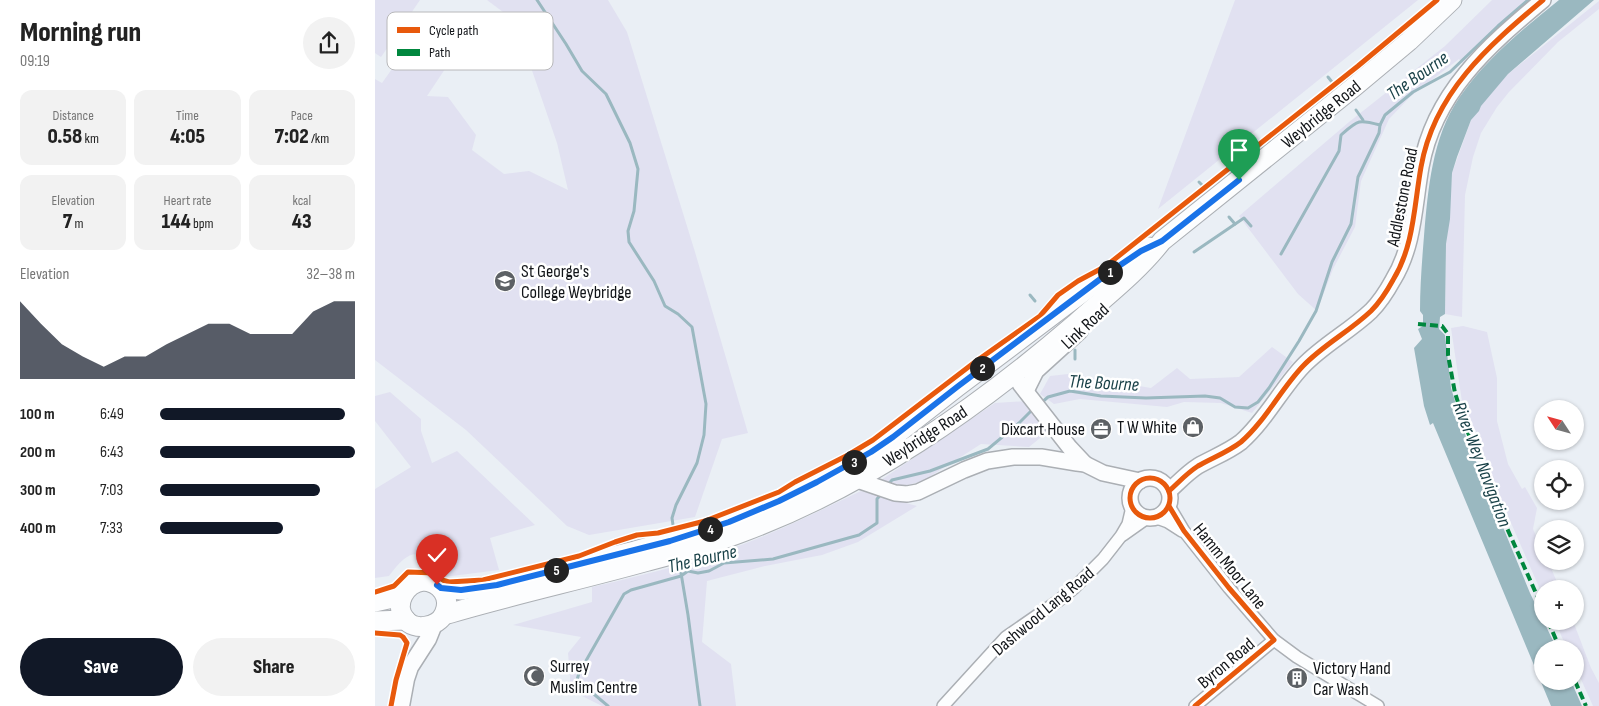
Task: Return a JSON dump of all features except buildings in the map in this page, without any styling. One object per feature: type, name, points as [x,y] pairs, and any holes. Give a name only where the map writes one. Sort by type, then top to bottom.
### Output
[{"type":"main road","name":"Weybridge Road","points":[[439,620],[487,602],[584,579],[699,548],[787,515],[857,480],[954,418],[1033,360],[1145,262],[1162,241],[1355,86],[1409,41],[1452,0]]},
{"type":"main road","name":"Weybridge Road","points":[[441,588],[461,590],[497,585],[661,544],[711,528],[779,501],[871,452],[1107,274],[1141,251],[1162,241]]},
{"type":"main road","points":[[893,437],[910,431],[937,417],[1002,371],[1007,371],[1013,375]]},
{"type":"main road","points":[[401,706],[406,679],[414,659],[439,620],[446,602],[445,594],[441,588],[433,583],[420,582],[409,588],[403,596],[401,609],[409,623],[416,645],[414,659]]},
{"type":"main road","points":[[375,602],[403,596]]},
{"type":"main road","points":[[375,622],[409,623],[424,626],[439,620]]},
{"type":"street","name":"Addlestone Road","points":[[1169,491],[1184,476],[1197,467],[1239,443],[1251,432],[1303,366],[1370,311],[1383,297],[1398,273],[1408,248],[1421,166],[1428,140],[1443,106],[1452,90],[1468,70],[1496,41],[1543,0]]},
{"type":"street","name":"Link Road","points":[[1035,401],[1037,371],[1139,275],[1145,262]]},
{"type":"street","points":[[1013,375],[1070,448],[1085,464]]},
{"type":"street","name":"Addlestone Road","points":[[857,480],[895,493],[907,494],[918,492],[987,461],[1013,457],[1041,457],[1085,464],[1103,473],[1146,479],[1197,467]]},
{"type":"street","name":"Addlestone Road","points":[[1103,473],[1131,504]]},
{"type":"street","points":[[1146,479],[1163,482],[1171,496],[1169,506],[1165,512],[1152,518],[1138,514],[1131,504],[1132,491],[1135,485],[1146,479]]},
{"type":"street","name":"Dashwood Lang Road","points":[[943,706],[1006,637],[1053,605],[1103,560],[1128,524],[1131,504]]},
{"type":"street","name":"Hamm Moor Lane","points":[[1169,506],[1184,531],[1229,588],[1274,640],[1297,657],[1378,706]]},
{"type":"street","name":"Dashwood Lang Road","points":[[1121,536],[1152,518]]},
{"type":"street","name":"Hamm Moor Lane","points":[[1152,518],[1168,522],[1184,531]]},
{"type":"street","name":"Byron Road","points":[[1195,706],[1274,640]]},
{"type":"shaded area","points":[[375,0],[420,0],[412,12],[387,12],[387,48],[381,57],[375,53]]},
{"type":"shaded area","name":"St George's College Weybridge","points":[[487,0],[608,0],[627,32],[695,252],[748,433],[722,439],[695,517],[589,535],[567,526],[466,430],[375,360],[375,79],[382,83],[391,70],[444,70],[427,96],[448,97],[476,135],[472,150],[504,174],[529,171],[568,190],[557,143],[532,70],[553,70],[553,12],[503,12]]},
{"type":"shaded area","points":[[1235,0],[1418,0],[1158,209]]},
{"type":"shaded area","points":[[1492,0],[1533,0],[1464,65],[1459,59],[1411,96],[1389,119],[1361,181],[1355,227],[1333,269],[1317,311],[1298,294],[1239,216],[1349,122],[1445,46]]},
{"type":"shaded area","name":"River Wey Navigation","points":[[1559,0],[1594,0],[1508,74],[1471,120],[1452,173],[1450,219],[1446,244],[1445,314],[1440,317],[1439,329],[1445,335],[1451,388],[1466,437],[1534,601],[1534,630],[1548,630],[1553,640],[1534,640],[1534,665],[1433,423],[1430,425],[1424,406],[1414,348],[1422,339],[1418,329],[1423,326],[1423,315],[1420,311],[1422,264],[1430,182],[1437,147],[1450,113],[1459,98],[1481,70],[1519,33]]},
{"type":"shaded area","points":[[1599,1],[1599,9],[1558,42],[1509,92],[1481,133],[1473,157],[1465,195],[1462,317],[1445,314],[1446,244],[1452,173],[1471,120],[1486,96],[1508,74]]},
{"type":"shaded area","points":[[1463,326],[1487,332],[1497,378],[1497,421],[1508,464],[1522,489],[1525,487],[1534,503],[1534,510],[1537,510],[1533,529],[1534,570],[1552,570],[1556,580],[1536,580],[1464,415],[1451,328]]},
{"type":"shaded area","points":[[1272,347],[1293,362],[1252,413],[1221,403],[1184,402],[1167,407],[1080,399],[1054,404],[1040,394],[1050,376],[1068,374],[1151,388],[1177,368],[1190,379],[1239,377]]},
{"type":"shaded area","points":[[390,392],[421,419],[421,431],[432,463],[457,451],[535,525],[490,538],[499,570],[444,577],[429,561],[417,554],[410,555],[404,559],[389,576],[375,578],[375,489],[411,467],[375,421],[375,396]]},
{"type":"shaded area","points":[[1027,401],[1050,430],[1029,447],[981,444],[923,481],[904,486],[881,480],[995,403]]},
{"type":"shaded area","points":[[861,491],[917,506],[858,542],[822,555],[765,566],[707,581],[702,642],[731,664],[736,706],[602,706],[570,690],[568,653],[581,637],[513,625],[592,602],[592,587],[683,564],[749,542]]},
{"type":"shaded area","points":[[1559,630],[1576,630],[1580,640],[1563,640]]},
{"type":"shaded area","points":[[1584,650],[1599,683],[1599,706],[1593,706],[1584,686]]},
{"type":"shaded area","name":"River Wey Navigation","points":[[1544,690],[1575,690],[1582,706],[1551,706]]},
{"type":"waterway","points":[[537,0],[545,12]]},
{"type":"waterway","name":"The Bourne","points":[[1040,404],[1048,397],[1070,391],[1101,396],[1146,398],[1205,396],[1220,398],[1235,407],[1248,408],[1258,402],[1299,341],[1316,311],[1332,262],[1351,224],[1358,177],[1379,133],[1380,125],[1385,115],[1413,92],[1450,72],[1528,0]]},
{"type":"waterway","points":[[553,24],[582,71],[606,94],[630,143],[638,169],[634,211],[628,231],[629,242],[654,281],[665,306],[678,314],[692,327],[706,404],[704,435],[697,463],[676,505],[672,518],[673,525]]},
{"type":"waterway","points":[[1328,77],[1332,82]]},
{"type":"waterway","points":[[1356,110],[1363,120]]},
{"type":"waterway","points":[[1281,254],[1339,151],[1341,135],[1359,122],[1380,125]]},
{"type":"waterway","points":[[1199,182],[1203,186]]},
{"type":"waterway","points":[[1229,217],[1235,224]]},
{"type":"waterway","points":[[1194,252],[1244,218],[1251,226]]},
{"type":"waterway","points":[[1030,295],[1035,301]]},
{"type":"waterway","points":[[1075,350],[1075,359]]},
{"type":"waterway","name":"The Bourne","points":[[887,486],[892,480],[930,471],[988,449],[1033,409]]},
{"type":"waterway","name":"The Bourne","points":[[608,706],[577,680],[579,673],[624,594],[631,590],[681,576],[688,571],[698,573],[709,571],[724,563],[773,559],[859,535],[877,523],[877,499],[882,493]]},
{"type":"waterway","points":[[679,561],[700,706]]},
{"type":"marked path","points":[[1418,324],[1442,326],[1448,334],[1448,355],[1455,393],[1467,430],[1494,499],[1534,589]]},
{"type":"marked path","points":[[1552,630],[1556,640]]},
{"type":"marked path","points":[[1579,690],[1586,706]]},
{"type":"cycle path","points":[[375,592],[394,586],[408,572],[435,573],[442,580],[449,582],[483,580],[579,556],[637,535],[658,533],[705,521],[779,492],[848,455],[873,440],[975,362],[1040,316],[1058,295],[1078,281],[1106,266],[1358,66],[1437,0]]},
{"type":"cycle path","points":[[1169,491],[1194,469],[1241,442],[1258,424],[1303,366],[1319,351],[1363,318],[1380,300],[1400,267],[1405,253],[1412,225],[1421,167],[1428,140],[1438,116],[1466,73],[1503,35],[1543,0]]},
{"type":"cycle path","points":[[1154,478],[1161,481],[1167,487],[1170,498],[1169,506],[1161,515],[1154,518],[1146,518],[1139,515],[1131,506],[1130,494],[1133,487],[1142,479],[1154,478]]},
{"type":"cycle path","points":[[1169,506],[1184,531],[1229,588],[1274,640],[1195,706]]},
{"type":"cycle path","points":[[375,633],[400,635],[407,643],[396,680],[391,706]]},
{"type":"place","name":"St George's College Weybridge","points":[[505,281]]},
{"type":"place","name":"T W White","points":[[1193,427]]},
{"type":"place","name":"Dixcart House","points":[[1101,429]]},
{"type":"place","name":"Surrey Muslim Centre","points":[[534,676]]},
{"type":"place","name":"Victory Hand Car Wash","points":[[1297,678]]},
{"type":"route","points":[[437,585],[441,588],[461,590],[497,585],[670,541],[729,522],[779,501],[817,482],[871,452],[893,437],[1107,274],[1141,251],[1162,241],[1239,180]]}]
